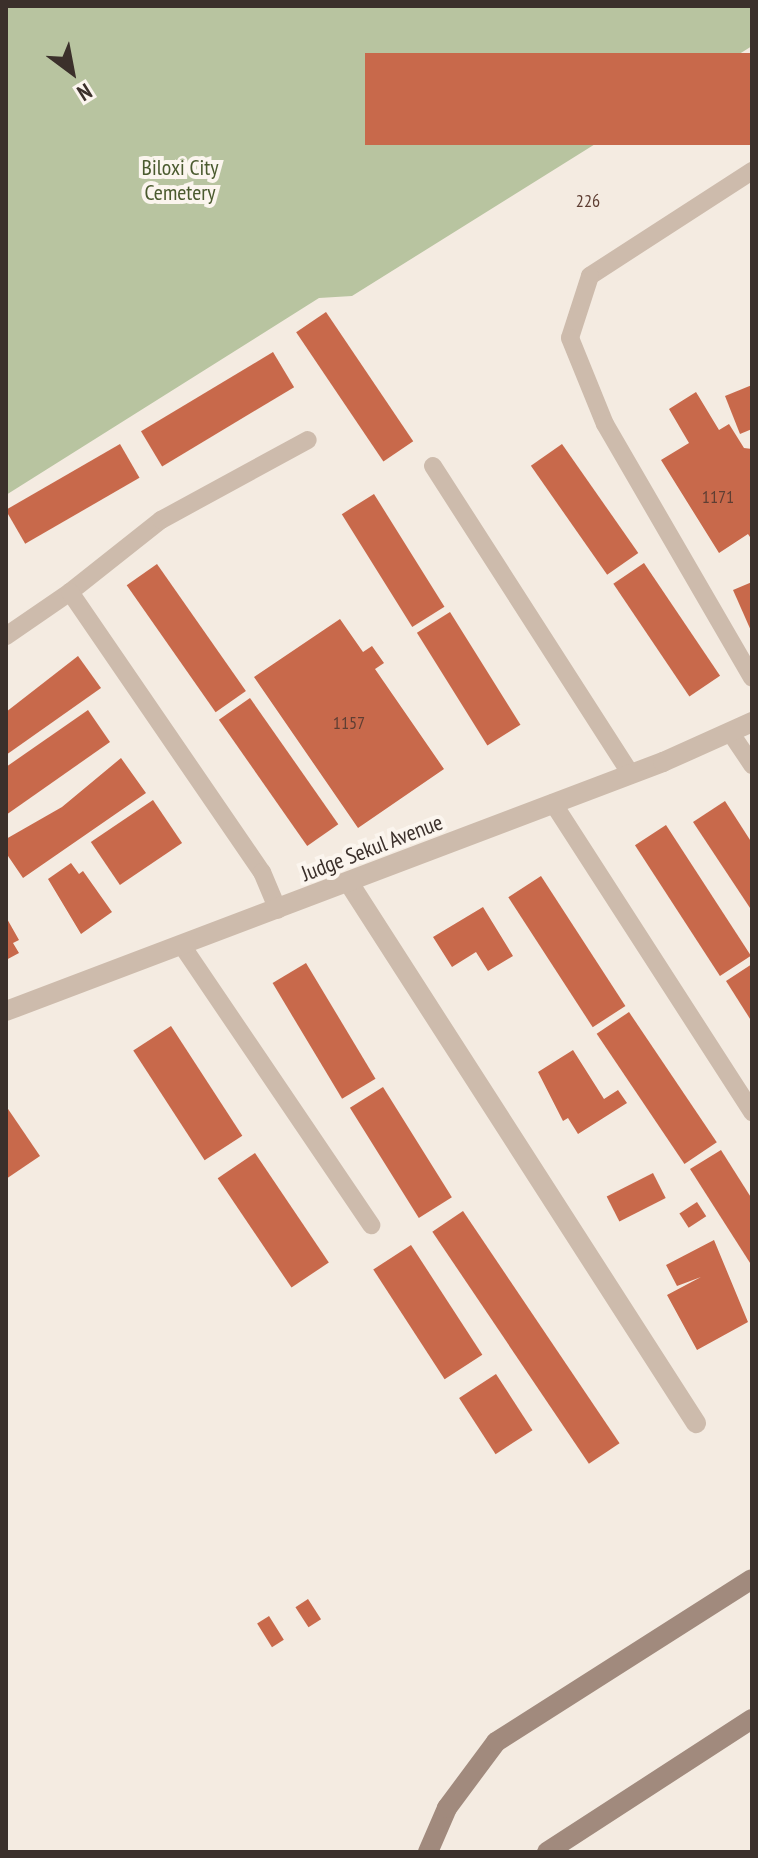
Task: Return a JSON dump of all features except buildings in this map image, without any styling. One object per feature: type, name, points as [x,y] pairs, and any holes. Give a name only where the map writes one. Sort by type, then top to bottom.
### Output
[{"type":"main road","points":[[428,1852],[447,1808],[496,1742],[752,1579]]},
{"type":"main road","points":[[547,1852],[752,1719]]},
{"type":"street","name":"Judge Sekul Avenue","points":[[6,1011],[183,947],[631,774],[752,722]]},
{"type":"street","points":[[349,883],[696,1423]]},
{"type":"lane","points":[[752,171],[590,276],[570,338],[605,424],[752,678]]},
{"type":"lane","points":[[6,636],[70,592],[161,520],[308,440]]},
{"type":"lane","points":[[433,466],[631,774]]},
{"type":"lane","points":[[70,592],[262,872],[278,910]]},
{"type":"lane","points":[[730,732],[752,765]]},
{"type":"lane","points":[[553,803],[752,1112]]},
{"type":"lane","points":[[183,947],[371,1225]]},
{"type":"green space","name":"Biloxi City Cemetery","points":[[6,6],[752,6],[752,46],[352,296],[319,298],[6,495]]}]
